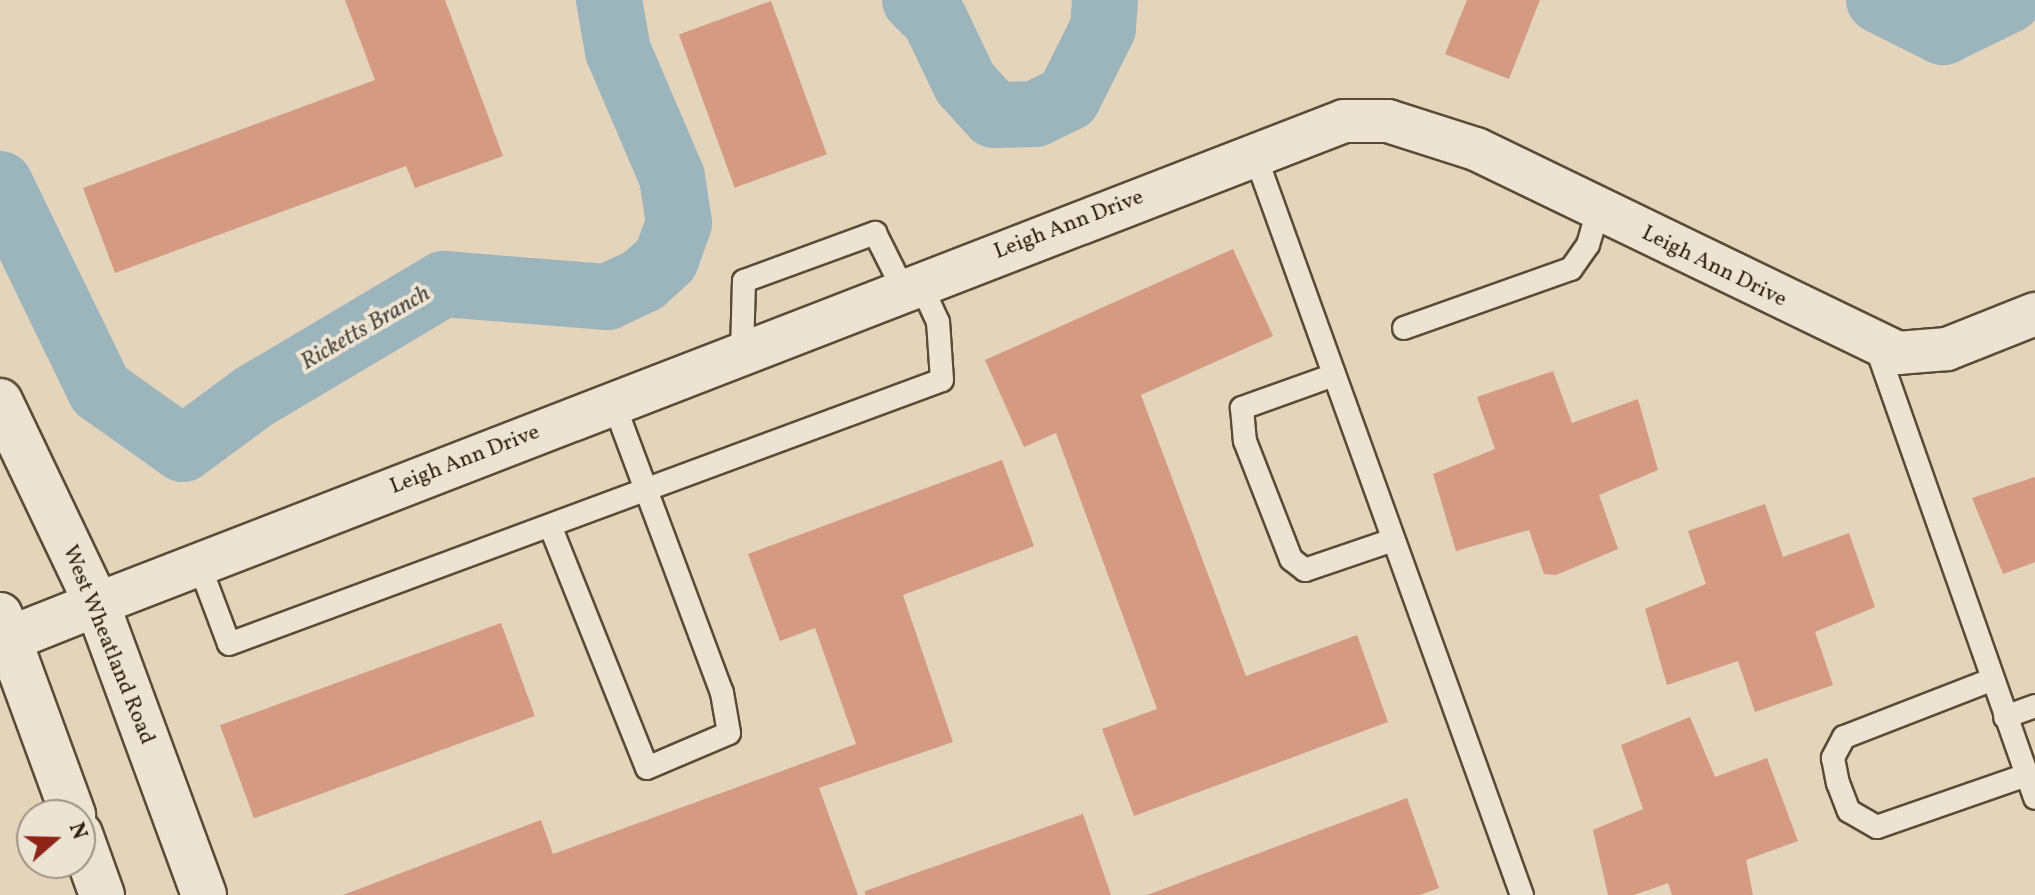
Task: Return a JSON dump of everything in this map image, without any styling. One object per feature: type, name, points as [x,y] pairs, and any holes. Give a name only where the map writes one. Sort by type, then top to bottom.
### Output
[{"type":"main road","name":"West Wheatland Road","points":[[0,401],[97,604],[204,895]]},
{"type":"main road","points":[[67,799],[3,632],[97,604]]},
{"type":"street","name":"Leigh Ann Drive","points":[[97,604],[1254,152],[1344,121],[1388,121],[1476,149],[1876,346],[1898,353],[1947,349],[2035,314]]},
{"type":"lane","points":[[1254,152],[1522,895]]},
{"type":"lane","points":[[1404,328],[1571,269],[1588,245],[1598,211]]},
{"type":"lane","points":[[199,564],[229,644],[648,493],[942,380],[938,322],[875,233],[744,281],[742,352]]},
{"type":"lane","points":[[1876,346],[2035,798]]},
{"type":"lane","points":[[1334,375],[1242,408],[1245,441],[1291,559],[1305,570],[1393,540]]},
{"type":"lane","points":[[551,528],[647,768],[687,755],[729,733],[722,693],[613,402]]},
{"type":"lane","points":[[1991,680],[1844,737],[1833,758],[1838,783],[1849,811],[1877,827],[2026,775]]},
{"type":"lane","points":[[2005,717],[2035,706]]},
{"type":"building","points":[[345,0],[445,0],[503,156],[415,188],[406,166],[115,273],[83,188],[375,80]]},
{"type":"building","points":[[1467,0],[1540,0],[1509,79],[1445,54]]},
{"type":"building","points":[[771,1],[827,154],[735,188],[679,35]]},
{"type":"building","points":[[1233,249],[1273,336],[1141,395],[1246,676],[1357,635],[1388,722],[1134,816],[1102,729],[1157,709],[1056,433],[1024,447],[985,360]]},
{"type":"building","points":[[1553,371],[1572,423],[1638,399],[1658,470],[1599,495],[1618,549],[1556,575],[1544,574],[1529,530],[1456,551],[1433,474],[1495,449],[1477,397]]},
{"type":"building","points":[[1002,460],[1034,546],[903,595],[953,742],[819,788],[858,895],[343,895],[541,820],[553,854],[856,744],[815,628],[780,641],[748,554]]},
{"type":"building","points":[[2035,477],[2035,562],[2003,574],[1972,498]]},
{"type":"building","points":[[1765,504],[1783,557],[1849,533],[1875,607],[1815,632],[1833,685],[1755,712],[1738,661],[1667,685],[1645,609],[1706,584],[1688,531]]},
{"type":"building","points":[[501,623],[535,716],[254,818],[220,725]]},
{"type":"building","points":[[1690,717],[1715,777],[1767,758],[1798,841],[1746,860],[1753,895],[1672,895],[1668,883],[1634,895],[1608,895],[1593,830],[1643,809],[1621,745]]},
{"type":"building","points":[[1407,798],[1439,888],[1420,895],[1147,895]]},
{"type":"building","points":[[1083,814],[1111,895],[865,895],[865,891]]},
{"type":"waterway","name":"Ricketts Branch","points":[[0,184],[100,390],[183,449],[255,396],[444,284],[607,297],[643,280],[666,259],[679,223],[672,177],[618,51],[609,0]]},
{"type":"waterway","name":"Ricketts Branch","points":[[915,0],[935,20],[965,83],[994,115],[1035,114],[1068,98],[1103,28],[1105,0]]},
{"type":"waterway","name":"Ricketts Branch","points":[[1879,0],[1943,32],[2009,0]]}]
